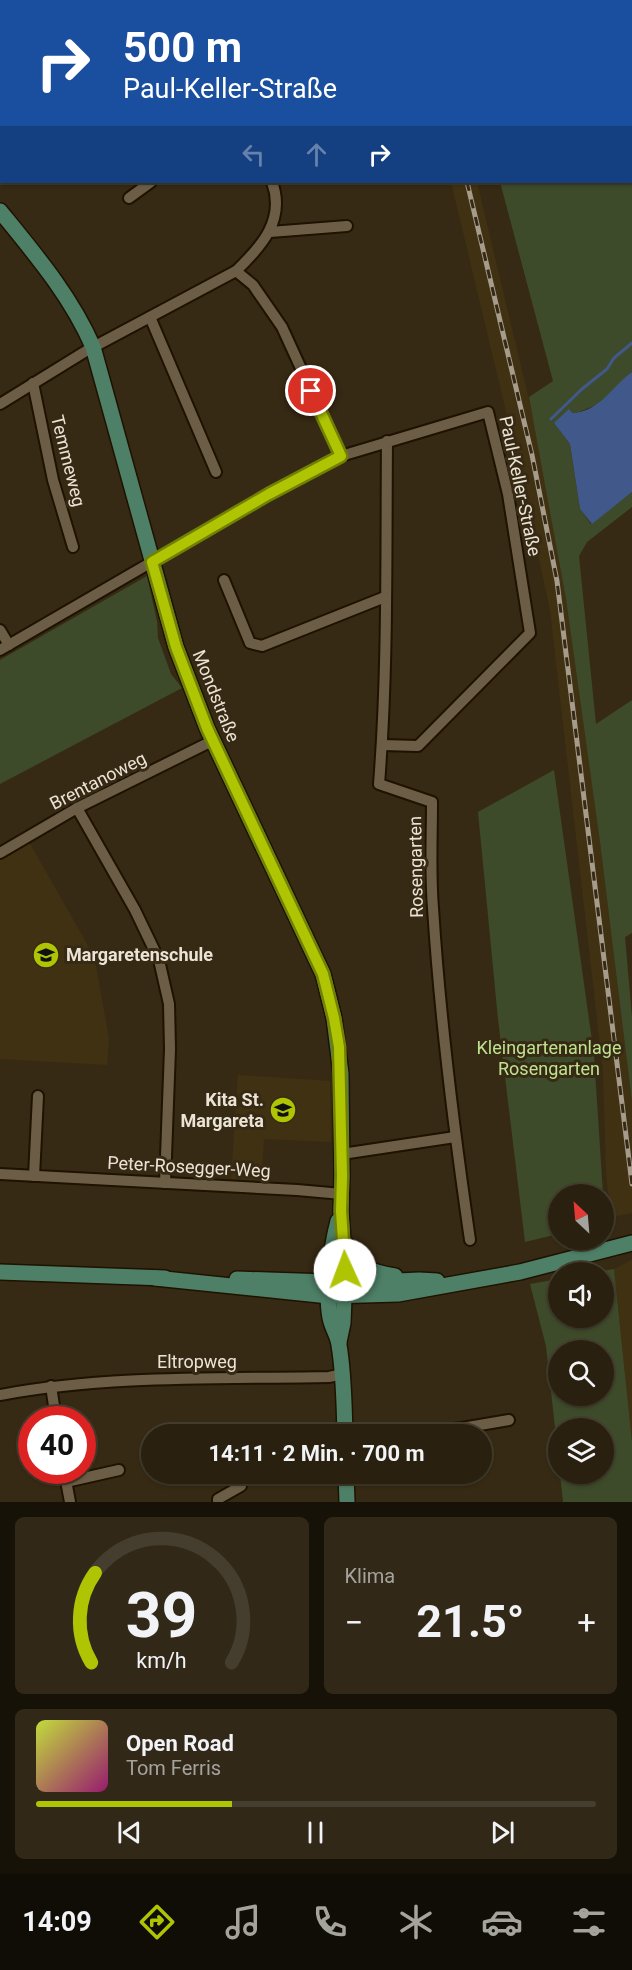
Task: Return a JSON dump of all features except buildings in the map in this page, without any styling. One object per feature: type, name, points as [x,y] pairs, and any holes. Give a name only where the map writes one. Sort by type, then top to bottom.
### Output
[{"type":"street","points":[[129,198],[150,183]]},
{"type":"street","points":[[0,404],[93,347],[236,271],[255,253],[270,232],[275,210],[275,189],[272,183]]},
{"type":"street","name":"Mondstraße","points":[[0,211],[65,293],[93,347],[176,647],[189,686],[323,974],[339,1047],[341,1211],[344,1239],[336,1289]]},
{"type":"street","points":[[270,232],[347,226]]},
{"type":"street","points":[[236,271],[253,285],[282,327],[341,456]]},
{"type":"street","points":[[150,317],[216,472]]},
{"type":"street","name":"Temmeweg","points":[[33,383],[53,480],[73,547]]},
{"type":"street","name":"Paul-Keller-Straße","points":[[4,648],[269,494],[341,456],[488,411],[508,495],[530,633],[418,746],[382,746]]},
{"type":"street","name":"Rosengarten","points":[[387,441],[382,746],[379,784],[432,802],[432,905],[442,1023],[470,1240]]},
{"type":"street","points":[[224,580],[250,643],[262,645],[385,597]]},
{"type":"street","points":[[0,630],[4,648]]},
{"type":"street","name":"Brentanoweg","points":[[0,853],[77,808],[213,741]]},
{"type":"street","points":[[77,808],[135,910],[159,960],[169,1004],[171,1049],[165,1183]]},
{"type":"street","points":[[34,1176],[38,1096]]},
{"type":"street","points":[[342,1154],[455,1137]]},
{"type":"street","name":"Peter-Rosegger-Weg","points":[[0,1174],[342,1194]]},
{"type":"street","name":"Mondstraße","points":[[336,1289],[333,1241],[341,1211]]},
{"type":"street","points":[[344,1239],[352,1256],[365,1268],[386,1275],[461,1283]]},
{"type":"street","points":[[0,1272],[155,1278],[259,1279],[398,1294],[557,1264],[632,1243]]},
{"type":"street","points":[[336,1289],[419,1280]]},
{"type":"street","points":[[336,1289],[331,1320],[339,1342],[345,1424]]},
{"type":"street","name":"Eltropweg","points":[[0,1395],[51,1386],[131,1380],[318,1377],[343,1374]]},
{"type":"street","points":[[51,1386],[54,1406]]},
{"type":"street","points":[[486,1424],[509,1420]]},
{"type":"street","points":[[96,1475],[119,1470]]},
{"type":"street","points":[[66,1484],[70,1502]]},
{"type":"street","points":[[346,1484],[347,1502]]},
{"type":"street","points":[[218,1502],[218,1499],[241,1486]]},
{"type":"shaded area","points":[[451,183],[477,183],[536,429],[566,599],[600,842],[632,1102],[632,1213],[614,1216],[614,1184],[607,1184],[606,1173],[603,1071],[550,610],[518,461]]},
{"type":"shaded area","name":"Margaretenschule","points":[[29,842],[87,944],[96,966],[109,1039],[107,1065],[0,1059],[0,859]]},
{"type":"shaded area","name":"Kita St. Margareta","points":[[238,1075],[330,1081],[331,1142],[264,1139],[261,1181],[231,1179]]},
{"type":"shaded area","points":[[632,1260],[632,1442],[614,1269]]},
{"type":"green space","points":[[500,183],[632,183],[632,372],[601,403],[572,413],[554,423],[570,444],[580,509],[591,524],[632,492],[632,507],[587,542],[579,556],[596,724],[632,700],[632,933],[625,937],[632,1017],[632,1102],[600,842],[566,599],[529,397],[553,381]]},
{"type":"green space","points":[[147,576],[157,621],[158,638],[171,674],[182,688],[0,784],[0,660]]},
{"type":"green space","name":"Kleingartenanlage Rosengarten","points":[[554,770],[594,1055],[602,1184],[548,1184],[548,1236],[525,1242],[498,1019],[478,812]]},
{"type":"green space","points":[[614,1269],[632,1442],[632,1502],[563,1502],[561,1484],[614,1484],[614,1418],[554,1418],[553,1406],[614,1406],[614,1340],[548,1340],[548,1364],[546,1346],[530,1284],[548,1281],[548,1328],[614,1328]]},
{"type":"water","points":[[632,372],[632,492],[592,524],[580,509],[570,444],[554,423],[569,409],[572,413],[582,412],[598,403]]},
{"type":"waterway","points":[[551,419],[607,369],[614,358],[632,343]]},
{"type":"railway","points":[[467,183],[532,455],[557,581],[632,1184]]},
{"type":"place","name":"Margaretenschule","points":[[46,955]]},
{"type":"place","name":"Kita St. Margareta","points":[[283,1110]]},
{"type":"route","points":[[311,391],[341,456],[269,494],[152,562],[189,686],[323,974],[339,1047],[341,1211],[345,1270]]}]
